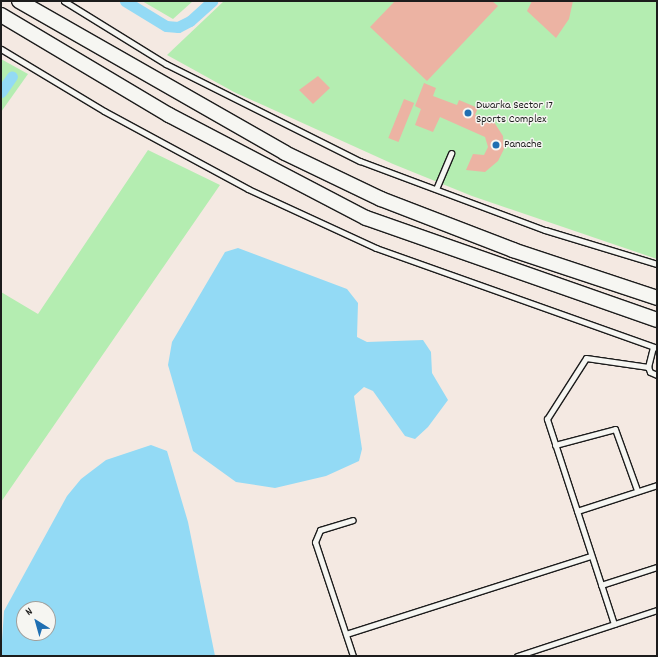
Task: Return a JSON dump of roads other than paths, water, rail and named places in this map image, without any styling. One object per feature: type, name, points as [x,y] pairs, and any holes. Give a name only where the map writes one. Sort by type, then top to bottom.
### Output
[{"type":"main road","points":[[19,1],[285,154],[381,199],[513,250],[657,298]]},
{"type":"main road","points":[[1,15],[169,115],[366,218],[657,320]]},
{"type":"lane","points":[[64,1],[173,67],[360,161],[545,230],[657,264]]},
{"type":"lane","points":[[1,49],[104,111],[248,189],[376,248],[655,347],[648,367],[650,372],[657,375]]},
{"type":"lane","points":[[436,189],[451,153]]},
{"type":"lane","points":[[614,624],[555,445],[549,414],[582,361],[602,358],[648,367]]},
{"type":"lane","points":[[555,445],[615,429],[637,490]]},
{"type":"lane","points":[[576,510],[657,485]]},
{"type":"lane","points":[[353,520],[320,530],[315,542],[353,656]]},
{"type":"lane","points":[[346,634],[591,556]]},
{"type":"lane","points":[[601,585],[657,567]]},
{"type":"lane","points":[[517,656],[657,610]]},
{"type":"water","points":[[238,248],[347,289],[358,303],[357,337],[367,342],[423,340],[431,352],[432,373],[448,400],[428,427],[415,439],[405,436],[373,391],[364,387],[354,396],[362,449],[359,461],[326,476],[275,488],[236,482],[193,451],[168,365],[172,342],[225,252]]},
{"type":"water","points":[[151,445],[167,451],[188,522],[215,656],[1,656],[4,611],[67,496],[81,479],[106,460]]},
{"type":"waterway","points":[[125,1],[166,26],[178,27],[190,21],[212,1]]},
{"type":"waterway","points":[[1,92],[12,76]]},
{"type":"place","name":"Dwarka Sector 17 Sports Complex","points":[[468,113]]},
{"type":"place","name":"Panache","points":[[496,145]]}]
